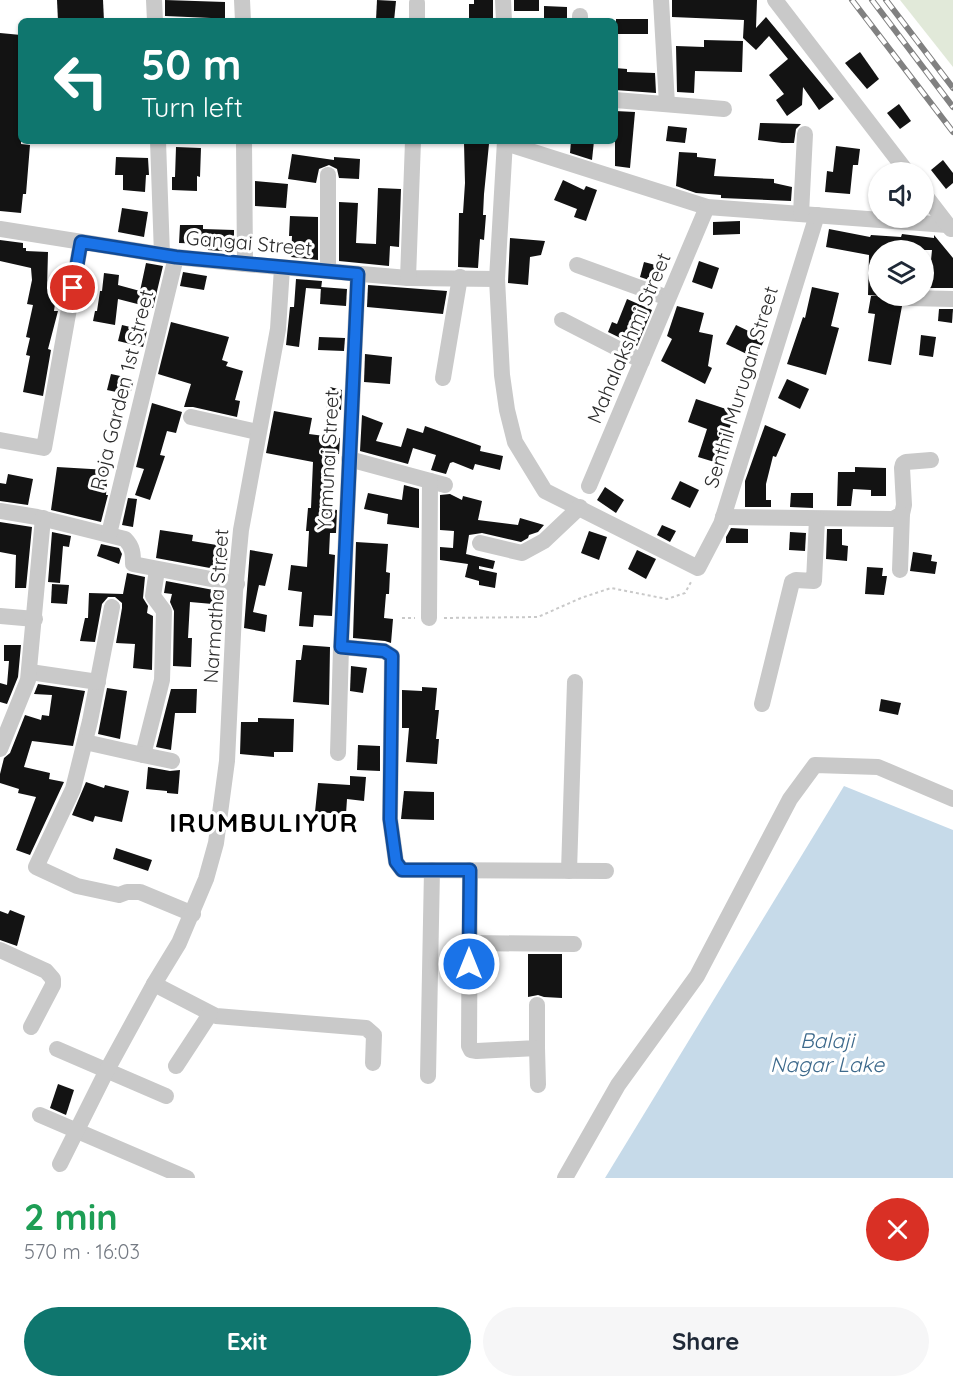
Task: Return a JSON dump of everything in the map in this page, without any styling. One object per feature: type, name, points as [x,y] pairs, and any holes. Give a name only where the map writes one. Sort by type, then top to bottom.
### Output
[{"type":"street","points":[[154,0],[155,18]]},
{"type":"street","points":[[242,0],[243,18]]},
{"type":"street","points":[[503,0],[504,18]]},
{"type":"street","points":[[661,0],[667,105]]},
{"type":"street","points":[[775,0],[899,162]]},
{"type":"street","points":[[417,3],[417,18]]},
{"type":"street","points":[[618,100],[724,109]]},
{"type":"street","name":"Senthil Murugan Street","points":[[698,568],[723,517],[809,215],[805,134]]},
{"type":"street","name":"Roja Garden 1st Street","points":[[109,534],[169,256],[158,144]]},
{"type":"street","points":[[244,144],[245,264]]},
{"type":"street","points":[[408,278],[413,144]]},
{"type":"street","points":[[506,144],[497,279],[502,375],[515,442],[545,491],[698,568]]},
{"type":"street","points":[[512,144],[707,207],[950,229]]},
{"type":"street","points":[[328,175],[328,271]]},
{"type":"street","name":"Mahalakshmi Street","points":[[589,486],[707,207]]},
{"type":"street","points":[[934,207],[950,229]]},
{"type":"street","name":"Gangai Street","points":[[0,229],[169,256],[282,268],[408,278],[497,279]]},
{"type":"street","points":[[0,440],[44,448],[81,242]]},
{"type":"street","points":[[577,265],[668,298]]},
{"type":"street","name":"Narmatha Street","points":[[60,1164],[107,1070],[179,943],[206,879],[216,843],[228,761],[234,592],[237,584],[241,530],[257,432],[278,329],[282,268]]},
{"type":"street","name":"Yamunai Street","points":[[338,753],[358,274]]},
{"type":"street","points":[[443,378],[460,277]]},
{"type":"street","points":[[934,299],[953,299]]},
{"type":"street","points":[[562,320],[642,361]]},
{"type":"street","points":[[191,417],[257,432]]},
{"type":"street","points":[[349,459],[438,483],[429,618]]},
{"type":"street","points":[[900,570],[904,505],[903,464],[931,460]]},
{"type":"street","points":[[480,543],[522,553],[544,541],[580,507]]},
{"type":"street","points":[[0,511],[43,518],[125,539],[133,552],[133,564],[237,584]]},
{"type":"street","points":[[723,517],[894,519],[902,514]]},
{"type":"street","points":[[0,748],[5,722],[30,672],[43,518]]},
{"type":"street","points":[[762,704],[792,582],[796,580],[814,581],[817,519]]},
{"type":"street","points":[[143,755],[162,680],[164,611],[153,596],[158,570]]},
{"type":"street","points":[[112,607],[98,682],[73,789],[36,867],[77,886],[119,895],[127,892],[140,892],[192,914]]},
{"type":"street","points":[[0,616],[35,619]]},
{"type":"street","points":[[341,647],[384,651],[392,656],[390,819],[396,862],[402,870],[606,871]]},
{"type":"street","points":[[30,672],[98,682]]},
{"type":"street","points":[[569,871],[575,682]]},
{"type":"street","points":[[85,742],[172,761]]},
{"type":"street","points":[[564,1178],[618,1085],[697,976],[790,800],[815,765],[878,767],[953,799]]},
{"type":"street","points":[[429,1077],[432,870]]},
{"type":"street","points":[[470,870],[469,1046],[471,1050],[477,1052],[537,1047]]},
{"type":"street","points":[[469,943],[574,944]]},
{"type":"street","points":[[0,950],[46,971],[53,979],[53,985],[31,1027]]},
{"type":"street","points":[[154,984],[216,1017],[366,1028],[374,1035],[373,1063]]},
{"type":"street","points":[[537,1005],[538,1085]]},
{"type":"street","points":[[176,1066],[210,1014]]},
{"type":"street","points":[[57,1050],[165,1096]]},
{"type":"street","points":[[40,1115],[187,1178]]},
{"type":"path","points":[[402,618],[538,617],[610,588],[667,599],[685,593],[698,568]]},
{"type":"green space","points":[[900,0],[953,0],[953,67]]},
{"type":"water","name":"Balaji Nagar Lake","points":[[844,786],[953,830],[953,1178],[605,1178]]},
{"type":"building","points":[[57,0],[103,0],[104,18],[58,18]]},
{"type":"building","points":[[165,0],[225,2],[225,18],[165,16]]},
{"type":"building","points":[[377,0],[396,1],[394,18],[376,18]]},
{"type":"building","points":[[474,0],[493,0],[493,18],[469,18],[469,4],[474,4]]},
{"type":"building","points":[[514,0],[539,0],[539,11],[514,11]]},
{"type":"building","points":[[672,0],[757,0],[756,28],[766,17],[834,99],[819,110],[803,87],[802,105],[787,116],[776,100],[784,94],[769,75],[788,59],[769,36],[756,50],[743,38],[744,20],[672,17]]},
{"type":"building","points":[[544,6],[567,7],[567,18],[544,18]]},
{"type":"building","points":[[618,19],[648,19],[648,34],[618,34]]},
{"type":"building","points":[[0,33],[18,35],[18,144],[30,145],[26,194],[23,194],[21,213],[0,211]]},
{"type":"building","points":[[704,40],[743,41],[742,72],[695,71],[694,93],[677,92],[676,46],[704,47]]},
{"type":"building","points":[[860,52],[879,79],[867,89],[845,63]]},
{"type":"building","points":[[618,68],[627,69],[627,72],[655,73],[656,93],[618,90]]},
{"type":"building","points":[[899,104],[911,121],[900,129],[887,113]]},
{"type":"building","points":[[618,111],[635,112],[630,168],[615,166]]},
{"type":"building","points":[[760,123],[801,124],[796,129],[794,143],[782,143],[758,140]]},
{"type":"building","points":[[668,126],[687,128],[685,143],[666,141]]},
{"type":"building","points":[[464,144],[489,144],[484,194],[483,215],[486,215],[484,240],[480,239],[478,268],[458,267],[459,213],[463,213]]},
{"type":"building","points":[[571,144],[594,144],[592,160],[570,153]]},
{"type":"building","points":[[836,146],[860,149],[858,165],[853,165],[850,194],[825,192],[827,171],[833,172]]},
{"type":"building","points":[[176,147],[201,148],[197,191],[172,190]]},
{"type":"building","points":[[679,152],[697,153],[697,157],[716,159],[714,176],[774,179],[774,183],[792,187],[791,201],[721,198],[721,195],[696,193],[676,186]]},
{"type":"building","points":[[292,154],[334,160],[334,157],[360,159],[359,179],[339,178],[337,169],[329,165],[319,169],[316,183],[288,179]]},
{"type":"building","points":[[116,157],[148,158],[149,175],[146,175],[145,192],[123,190],[123,175],[115,175]]},
{"type":"building","points":[[943,160],[953,173],[953,183],[946,189],[934,174],[934,168]]},
{"type":"building","points":[[563,180],[584,190],[586,186],[597,190],[586,221],[574,217],[577,209],[554,200]]},
{"type":"building","points":[[255,181],[288,184],[286,208],[255,206]]},
{"type":"building","points":[[378,188],[401,189],[399,247],[390,246],[389,266],[339,261],[339,202],[358,203],[356,243],[376,244]]},
{"type":"building","points":[[122,208],[148,212],[144,237],[118,232]]},
{"type":"building","points":[[290,216],[318,217],[318,260],[291,257]]},
{"type":"building","points":[[740,221],[740,234],[713,235],[713,222]]},
{"type":"building","points":[[180,225],[203,225],[203,229],[234,230],[234,252],[208,250],[208,244],[179,243]]},
{"type":"building","points":[[829,229],[870,237],[871,235],[901,237],[902,234],[934,238],[934,235],[953,258],[953,288],[934,288],[934,240],[868,240],[868,255],[826,247]]},
{"type":"building","points":[[510,238],[545,241],[541,255],[530,257],[528,285],[508,283]]},
{"type":"building","points":[[0,240],[23,243],[26,251],[48,252],[47,289],[57,290],[54,311],[58,311],[48,349],[51,350],[43,396],[23,392],[30,356],[26,355],[30,338],[26,337],[33,305],[27,304],[32,280],[31,268],[0,261]]},
{"type":"building","points":[[699,261],[719,268],[712,289],[692,282]]},
{"type":"building","points":[[644,262],[663,267],[658,283],[640,277]]},
{"type":"building","points":[[146,263],[163,266],[153,308],[118,299],[115,325],[93,321],[100,291],[102,291],[104,273],[119,275],[118,285],[140,291]]},
{"type":"building","points":[[183,272],[207,276],[204,290],[180,286]]},
{"type":"building","points":[[296,279],[322,281],[321,289],[306,288],[299,347],[286,345],[290,307],[294,307]]},
{"type":"building","points":[[368,285],[447,291],[443,314],[367,307]]},
{"type":"building","points":[[321,287],[347,289],[346,306],[320,304]]},
{"type":"building","points":[[812,287],[839,293],[831,326],[839,328],[826,375],[787,364],[803,317],[805,318]]},
{"type":"building","points":[[627,299],[652,310],[637,346],[608,332],[612,322],[617,324]]},
{"type":"building","points":[[677,306],[704,313],[699,332],[713,335],[708,366],[712,368],[705,384],[661,361],[672,339],[667,336]]},
{"type":"building","points":[[869,306],[902,306],[891,365],[868,361],[875,314],[868,313]]},
{"type":"building","points":[[939,309],[953,309],[952,323],[938,321]]},
{"type":"building","points":[[171,322],[229,337],[222,360],[228,362],[226,366],[243,371],[235,400],[240,401],[237,417],[184,407],[191,384],[158,374]]},
{"type":"building","points":[[122,325],[147,331],[143,347],[118,341]]},
{"type":"building","points":[[736,325],[765,339],[755,358],[726,344]]},
{"type":"building","points":[[921,335],[936,337],[933,357],[919,355]]},
{"type":"building","points":[[319,337],[345,338],[344,351],[318,350]]},
{"type":"building","points":[[365,354],[392,357],[390,384],[364,382]]},
{"type":"building","points":[[111,374],[134,379],[130,395],[107,390]]},
{"type":"building","points":[[787,379],[809,389],[800,409],[778,398]]},
{"type":"building","points":[[330,387],[342,390],[341,410],[326,407]]},
{"type":"building","points":[[696,399],[735,412],[721,464],[698,457],[707,429],[688,422]]},
{"type":"building","points":[[152,403],[182,412],[176,433],[167,431],[160,455],[165,456],[150,500],[135,495],[144,469],[136,467]]},
{"type":"building","points":[[274,411],[312,418],[309,434],[340,438],[339,454],[332,453],[330,485],[332,485],[331,509],[337,510],[336,533],[330,533],[329,554],[335,555],[332,616],[314,615],[313,627],[299,626],[302,592],[288,590],[291,565],[307,567],[309,531],[306,531],[308,508],[311,508],[313,462],[266,453]]},
{"type":"building","points":[[362,415],[383,423],[376,441],[401,447],[407,428],[423,433],[425,426],[481,446],[480,451],[503,456],[500,470],[475,464],[473,470],[453,462],[450,463],[446,474],[431,470],[436,455],[413,448],[408,464],[360,451]]},
{"type":"building","points":[[765,425],[786,434],[776,457],[773,456],[766,484],[766,500],[771,500],[771,507],[745,507],[745,481]]},
{"type":"building","points":[[57,467],[108,470],[106,495],[108,495],[101,522],[51,510]]},
{"type":"building","points":[[855,467],[886,468],[886,496],[871,496],[871,490],[853,489],[851,506],[837,506],[838,472],[855,472]]},
{"type":"building","points":[[8,474],[33,479],[28,505],[0,501],[0,483],[6,484]]},
{"type":"building","points":[[680,481],[699,490],[690,508],[671,499]]},
{"type":"building","points":[[404,485],[419,489],[419,528],[387,524],[388,514],[364,509],[368,493],[402,500]]},
{"type":"building","points":[[605,487],[624,500],[616,513],[597,500]]},
{"type":"building","points":[[791,493],[813,493],[813,508],[790,507]]},
{"type":"building","points":[[450,494],[462,500],[463,496],[482,501],[478,520],[518,525],[520,518],[544,525],[538,532],[529,535],[521,542],[482,533],[469,535],[466,554],[495,561],[493,569],[479,566],[479,569],[497,573],[495,588],[479,585],[479,581],[465,577],[468,564],[440,560],[440,547],[453,548],[454,531],[440,530],[440,495]]},
{"type":"building","points":[[128,498],[137,499],[133,527],[122,525]]},
{"type":"building","points":[[0,522],[32,527],[26,588],[15,588],[16,555],[0,552]]},
{"type":"building","points":[[662,525],[676,531],[670,542],[657,535]]},
{"type":"building","points":[[731,528],[748,529],[748,543],[726,543],[726,537]]},
{"type":"building","points":[[827,529],[842,529],[842,545],[848,546],[847,561],[826,559]]},
{"type":"building","points":[[160,530],[193,535],[192,541],[223,546],[223,550],[228,551],[226,571],[156,558]]},
{"type":"building","points":[[589,531],[607,537],[599,560],[581,553]]},
{"type":"building","points":[[52,532],[71,536],[69,547],[63,546],[60,583],[48,582]]},
{"type":"building","points":[[790,532],[806,533],[805,551],[789,550]]},
{"type":"building","points":[[356,542],[388,544],[386,572],[390,573],[389,594],[386,594],[384,618],[393,619],[391,643],[353,638]]},
{"type":"building","points":[[101,544],[119,548],[122,554],[119,564],[97,556]]},
{"type":"building","points":[[250,550],[273,554],[265,586],[259,585],[253,612],[267,615],[265,632],[244,628]]},
{"type":"building","points":[[637,550],[656,559],[646,579],[628,569]]},
{"type":"building","points":[[913,552],[932,555],[931,561],[937,562],[935,574],[910,571]]},
{"type":"building","points":[[867,567],[883,568],[882,576],[887,576],[884,595],[865,594]]},
{"type":"building","points":[[127,573],[145,577],[143,598],[148,606],[147,613],[153,616],[152,670],[133,668],[135,644],[116,643],[122,603],[115,597],[108,597],[102,604],[95,642],[80,641],[85,618],[88,618],[89,593],[123,594]]},
{"type":"building","points":[[166,581],[224,592],[224,605],[190,602],[188,638],[192,638],[191,667],[173,666],[174,611],[170,602],[172,594],[164,593]]},
{"type":"building","points":[[52,584],[69,585],[67,604],[51,603]]},
{"type":"building","points":[[4,645],[21,645],[18,677],[7,704],[0,702],[0,683],[7,685],[9,661],[4,661]]},
{"type":"building","points":[[303,645],[330,647],[329,705],[293,702],[296,660],[301,660]]},
{"type":"building","points":[[351,666],[367,668],[363,693],[350,691]]},
{"type":"building","points":[[38,684],[85,691],[73,746],[32,741],[24,767],[50,773],[49,779],[64,782],[30,855],[16,850],[36,797],[18,793],[19,789],[0,783],[0,774],[4,758],[10,753],[25,715],[41,720],[42,715],[49,716],[52,695],[34,694]]},
{"type":"building","points":[[422,687],[437,688],[435,710],[439,710],[436,739],[439,739],[437,764],[406,762],[409,728],[402,728],[402,690],[422,691]]},
{"type":"building","points":[[107,688],[127,691],[120,739],[98,734]]},
{"type":"building","points":[[171,689],[197,689],[196,713],[175,713],[171,750],[156,747]]},
{"type":"building","points":[[881,699],[901,703],[898,715],[879,711]]},
{"type":"building","points":[[258,718],[294,719],[293,752],[274,752],[274,757],[240,754],[241,722],[258,722]]},
{"type":"building","points":[[358,745],[380,746],[380,771],[357,770]]},
{"type":"building","points":[[148,767],[170,771],[180,770],[178,794],[146,789]]},
{"type":"building","points":[[350,776],[366,777],[364,801],[347,799],[346,814],[315,812],[318,783],[350,785]]},
{"type":"building","points":[[86,782],[104,788],[105,785],[129,791],[122,822],[95,816],[93,822],[72,815]]},
{"type":"building","points":[[404,791],[434,792],[434,820],[401,819]]},
{"type":"building","points":[[116,848],[152,860],[148,871],[113,859]]},
{"type":"building","points":[[10,910],[25,916],[17,946],[0,940],[0,911],[8,914]]},
{"type":"building","points":[[528,954],[562,954],[562,998],[538,995],[528,997]]},
{"type":"building","points":[[58,1084],[74,1090],[66,1115],[50,1108]]},
{"type":"railway","points":[[852,0],[953,132]]},
{"type":"railway","points":[[872,0],[953,107]]},
{"type":"railway","points":[[886,0],[953,88]]},
{"type":"district","name":"IRUMBULIYUR","points":[[264,823]]},
{"type":"route","points":[[73,288],[81,242],[176,257],[358,274],[341,647],[384,651],[392,656],[390,819],[396,862],[402,870],[470,870],[469,964]]}]
